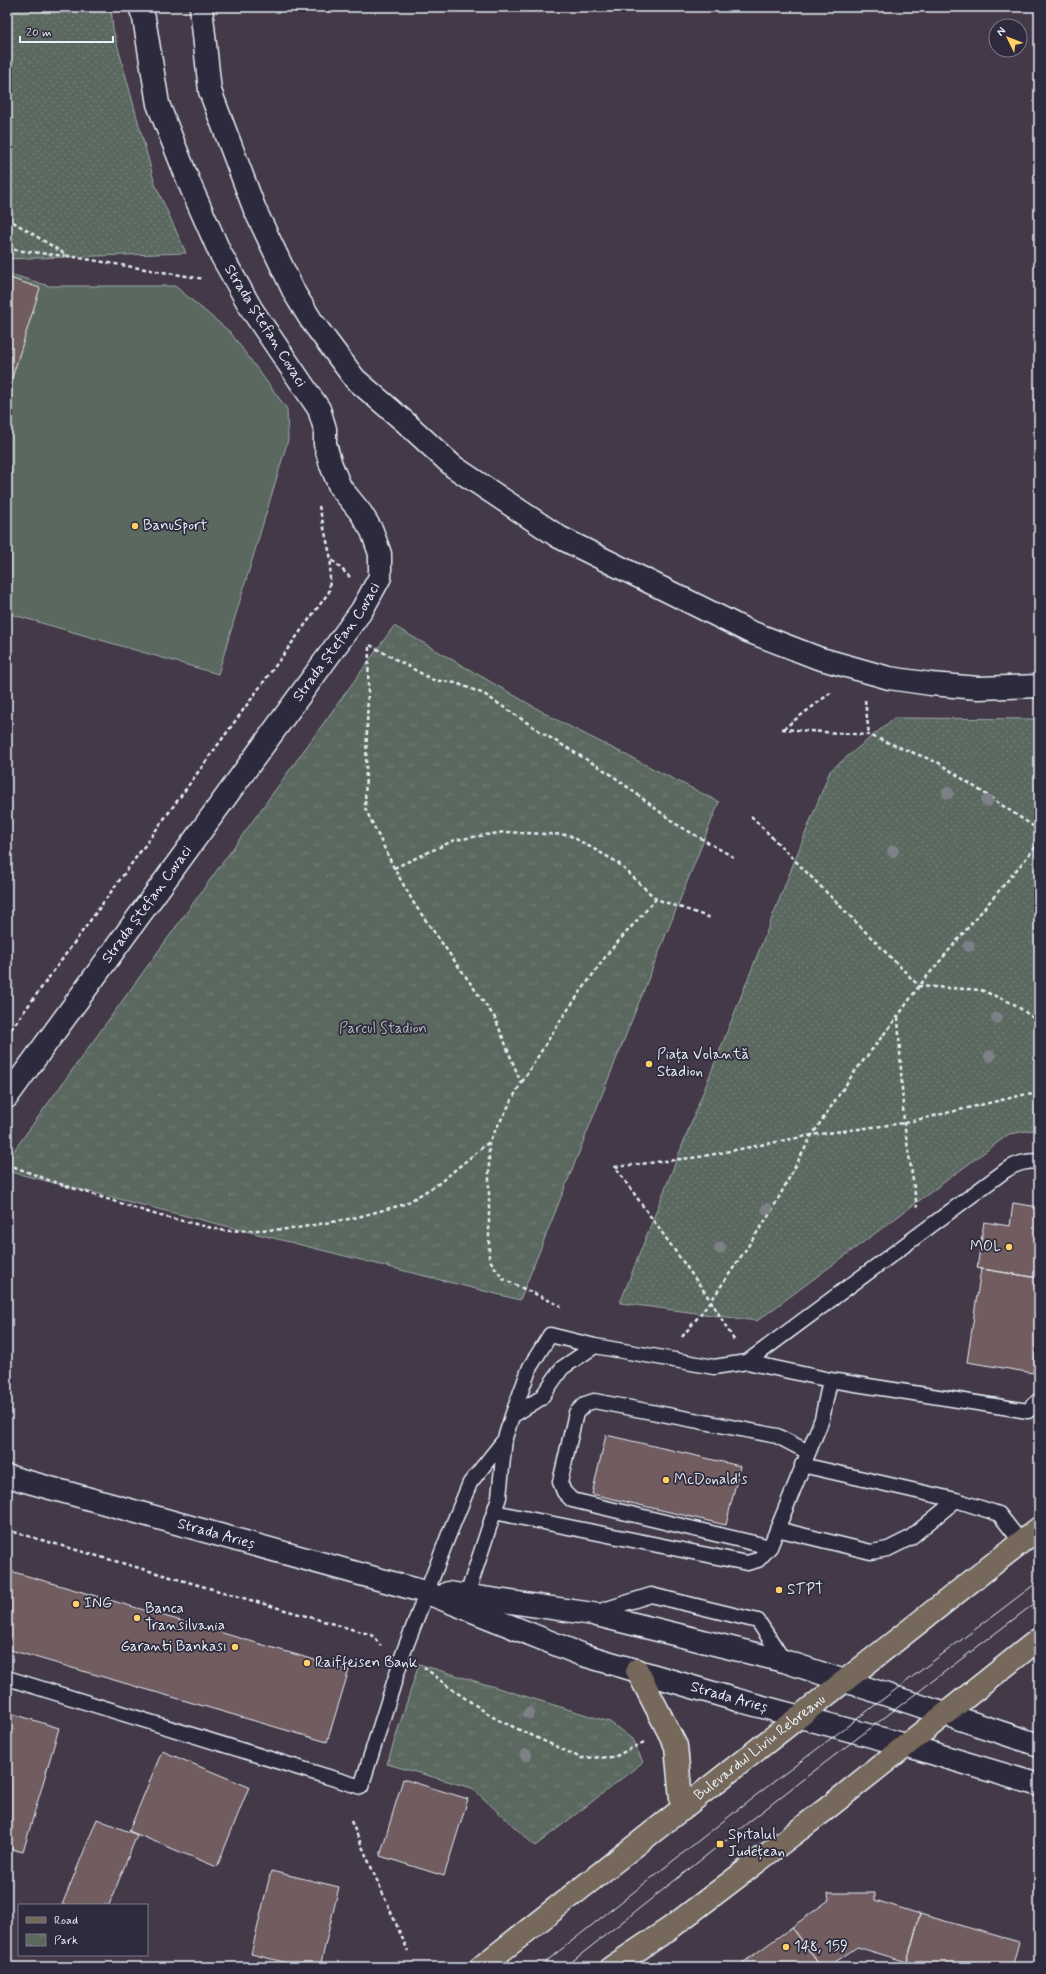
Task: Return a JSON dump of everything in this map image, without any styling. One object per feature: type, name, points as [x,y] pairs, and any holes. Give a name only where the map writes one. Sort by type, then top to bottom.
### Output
[{"type":"main road","name":"Bulevardul Liviu Rebreanu","points":[[481,1967],[682,1810],[798,1716],[1039,1528]]},
{"type":"main road","points":[[612,1967],[669,1929],[825,1810],[1039,1639]]},
{"type":"main road","points":[[637,1670],[676,1746],[682,1810]]},
{"type":"street","name":"Strada Ștefan Covaci","points":[[7,1097],[362,610],[380,577],[380,554],[372,530],[361,513],[340,487],[331,465],[325,444],[325,428],[319,409],[252,310],[220,253],[190,185],[158,104],[140,7]]},
{"type":"street","points":[[202,7],[210,91],[255,210],[295,294],[311,320],[355,379],[454,467],[559,537],[748,631],[818,658],[889,678],[978,688],[1039,686]]},
{"type":"street","name":"Strada Arieș","points":[[7,1476],[426,1592],[580,1654],[905,1745],[1039,1785]]},
{"type":"street","name":"Strada Arieș","points":[[426,1592],[466,1595],[593,1614],[784,1661],[1039,1745]]},
{"type":"lane","points":[[747,1362],[921,1231],[1006,1170],[1016,1164],[1028,1161],[1039,1162]]},
{"type":"lane","points":[[466,1595],[499,1497],[505,1438],[512,1416],[530,1367],[550,1335],[595,1346],[714,1368],[747,1362],[830,1380],[1028,1411],[1039,1400]]},
{"type":"lane","points":[[512,1416],[541,1398],[562,1368],[595,1346]]},
{"type":"lane","points":[[494,1512],[747,1563],[758,1560],[770,1547],[802,1465],[822,1419],[830,1380]]},
{"type":"lane","points":[[770,1547],[572,1500],[564,1492],[560,1482],[576,1414],[585,1404],[594,1401],[777,1436],[808,1452]]},
{"type":"lane","points":[[7,1678],[361,1787],[404,1651],[470,1483],[505,1438]]},
{"type":"lane","points":[[802,1465],[956,1500],[999,1514],[1021,1542]]},
{"type":"lane","points":[[777,1529],[872,1552],[888,1549],[910,1538],[956,1500]]},
{"type":"lane","points":[[593,1614],[651,1596],[758,1621],[784,1661]]},
{"type":"path","points":[[7,218],[68,256]]},
{"type":"path","points":[[7,249],[68,256],[209,280]]},
{"type":"path","points":[[7,1035],[329,592],[331,559]]},
{"type":"path","points":[[362,610],[369,645],[365,808],[394,868],[415,905],[495,1018],[521,1083]]},
{"type":"path","points":[[369,645],[433,680],[456,684],[484,694],[544,734],[609,773],[676,824],[734,858]]},
{"type":"path","points":[[869,735],[861,670],[782,729],[869,735],[939,763],[1039,830]]},
{"type":"path","points":[[751,816],[919,986],[981,990],[1014,1004],[1039,1022]]},
{"type":"path","points":[[394,868],[455,840],[504,832],[569,835],[617,862],[656,899],[711,918]]},
{"type":"path","points":[[664,1358],[711,1302],[772,1212],[812,1136],[853,1074],[898,1016],[919,986],[1039,843]]},
{"type":"path","points":[[7,1164],[51,1181],[158,1215],[225,1231],[291,1229],[354,1218],[404,1204],[438,1184],[489,1142],[521,1083],[562,1018],[608,953],[656,899]]},
{"type":"path","points":[[898,1016],[904,1123],[921,1231]]},
{"type":"path","points":[[747,1362],[711,1302],[615,1167],[714,1154],[812,1136],[904,1123],[1028,1094],[1039,1096]]},
{"type":"path","points":[[489,1142],[488,1259],[503,1279],[561,1306]]},
{"type":"path","points":[[7,1530],[372,1635],[382,1648]]},
{"type":"path","points":[[422,1663],[425,1668],[450,1688],[496,1719],[581,1758],[614,1757],[644,1742]]},
{"type":"path","points":[[351,1821],[408,1951]]},
{"type":"green space","points":[[7,7],[111,7],[113,29],[155,184],[186,253],[7,259]]},
{"type":"green space","name":"BanuSport","points":[[7,273],[49,286],[175,286],[230,332],[287,409],[288,440],[218,674],[7,613]]},
{"type":"green space","name":"Parcul Stadion","points":[[394,626],[555,719],[719,802],[520,1300],[7,1171],[7,1160]]},
{"type":"green space","points":[[894,718],[1039,719],[1039,1129],[1009,1134],[757,1321],[620,1303],[830,771]]},
{"type":"green space","points":[[419,1664],[610,1722],[632,1739],[643,1762],[535,1846],[472,1788],[387,1764]]},
{"type":"building","points":[[7,277],[40,288],[7,394]]},
{"type":"building","name":"MOL","points":[[1013,1203],[1039,1207],[1039,1278],[977,1268],[984,1222],[1010,1226]]},
{"type":"building","points":[[981,1269],[1039,1278],[1039,1330],[1033,1373],[967,1362]]},
{"type":"building","name":"McDonald's","points":[[606,1435],[740,1466],[726,1525],[592,1494]]},
{"type":"building","points":[[7,1570],[349,1670],[327,1742],[7,1649]]},
{"type":"building","points":[[7,1712],[59,1728],[23,1852],[7,1848]]},
{"type":"building","points":[[162,1751],[249,1787],[217,1867],[129,1831]]},
{"type":"building","points":[[403,1779],[468,1799],[444,1876],[380,1856]]},
{"type":"building","points":[[97,1819],[137,1835],[109,1904],[62,1904]]},
{"type":"building","points":[[271,1871],[339,1887],[320,1967],[304,1967],[251,1954]]},
{"type":"building","points":[[828,1893],[875,1893],[875,1900],[920,1914],[907,1962],[857,1947],[828,1967],[821,1967],[792,1927],[829,1900]]},
{"type":"building","points":[[920,1914],[1019,1942],[1012,1967],[926,1967],[907,1962]]},
{"type":"building","name":"148, 159","points":[[792,1927],[821,1967],[737,1967]]},
{"type":"tram line","points":[[539,1967],[755,1796],[1039,1581]]},
{"type":"tram line","points":[[565,1967],[797,1784],[1039,1600]]},
{"type":"place","name":"BanuSport","points":[[135,526]]},
{"type":"place","name":"Piața Volantă Stadion","points":[[649,1064]]},
{"type":"place","name":"MOL","points":[[1009,1247]]},
{"type":"place","name":"McDonald's","points":[[666,1480]]},
{"type":"place","name":"STPT","points":[[779,1590]]},
{"type":"place","name":"ING","points":[[76,1604]]},
{"type":"place","name":"Banca Transilvania","points":[[137,1618]]},
{"type":"place","name":"Garanti Bankası","points":[[235,1647]]},
{"type":"place","name":"Raiffeisen Bank","points":[[307,1663]]},
{"type":"place","name":"Spitalul Județean","points":[[720,1844]]},
{"type":"place","name":"148, 159","points":[[786,1947]]}]
